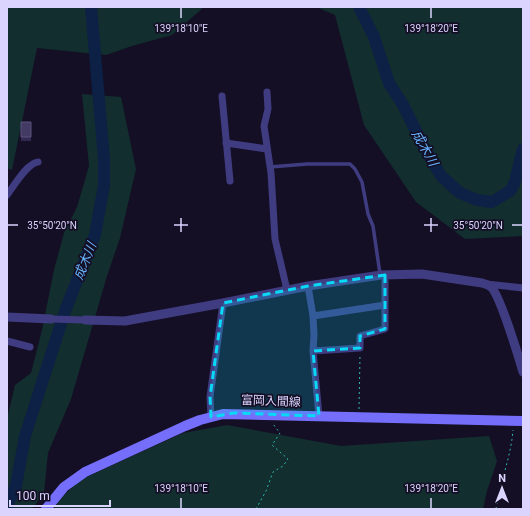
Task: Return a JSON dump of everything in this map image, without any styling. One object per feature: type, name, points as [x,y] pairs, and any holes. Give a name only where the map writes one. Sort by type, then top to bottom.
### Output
[{"type":"main road","name":"富岡入間線","points":[[46,509],[64,487],[85,472],[185,426],[211,416],[234,413],[518,421]]},
{"type":"street","points":[[267,92],[268,109],[264,126],[270,167],[275,239],[287,290]]},
{"type":"street","points":[[222,96],[230,181]]},
{"type":"street","points":[[226,143],[267,149]]},
{"type":"street","points":[[7,195],[22,174],[33,163],[38,162]]},
{"type":"street","points":[[7,317],[125,320],[308,286],[383,275],[422,274],[523,288]]},
{"type":"street","points":[[314,351],[360,348],[360,336],[385,329],[383,275]]},
{"type":"street","points":[[482,283],[491,287],[494,292],[516,348],[523,372]]},
{"type":"street","points":[[308,286],[313,316],[319,416]]},
{"type":"street","points":[[211,416],[210,397],[223,303]]},
{"type":"street","points":[[313,316],[385,305]]},
{"type":"street","points":[[7,341],[30,348]]},
{"type":"lane","points":[[270,167],[307,164],[350,164],[355,168],[362,182],[383,275]]},
{"type":"path","points":[[359,417],[360,348]]},
{"type":"path","points":[[256,509],[266,491],[273,472],[283,466],[288,459],[272,445],[280,433],[271,421],[269,414]]},
{"type":"path","points":[[496,509],[498,496],[518,421]]},
{"type":"highlighted area","points":[[385,275],[385,329],[360,336],[360,348],[313,351],[319,416],[234,413],[211,417],[210,397],[223,303],[308,286]]},
{"type":"green space","points":[[7,7],[204,7],[172,35],[106,55],[37,48],[12,170],[7,168]]},
{"type":"green space","points":[[316,7],[523,8],[523,236],[465,239],[416,202],[364,125],[335,15]]},
{"type":"green space","points":[[82,94],[121,97],[136,169],[120,238],[107,276],[71,399],[48,453],[44,493],[32,509],[7,509],[7,419],[15,385],[31,373],[42,330],[54,270],[64,233],[77,207],[89,166]]},
{"type":"green space","points":[[227,425],[341,446],[489,436],[497,461],[483,509],[54,509],[60,499],[80,480],[183,433]]},
{"type":"building","points":[[21,122],[31,122],[31,137],[21,137]]},
{"type":"waterway","name":"成木川","points":[[7,506],[16,486],[25,436],[65,311],[95,235],[104,185],[104,159],[91,7]]},
{"type":"waterway","name":"成木川","points":[[359,7],[374,37],[389,83],[403,105],[425,149],[441,176],[460,193],[477,200],[492,202],[510,191],[515,182],[523,149]]}]
